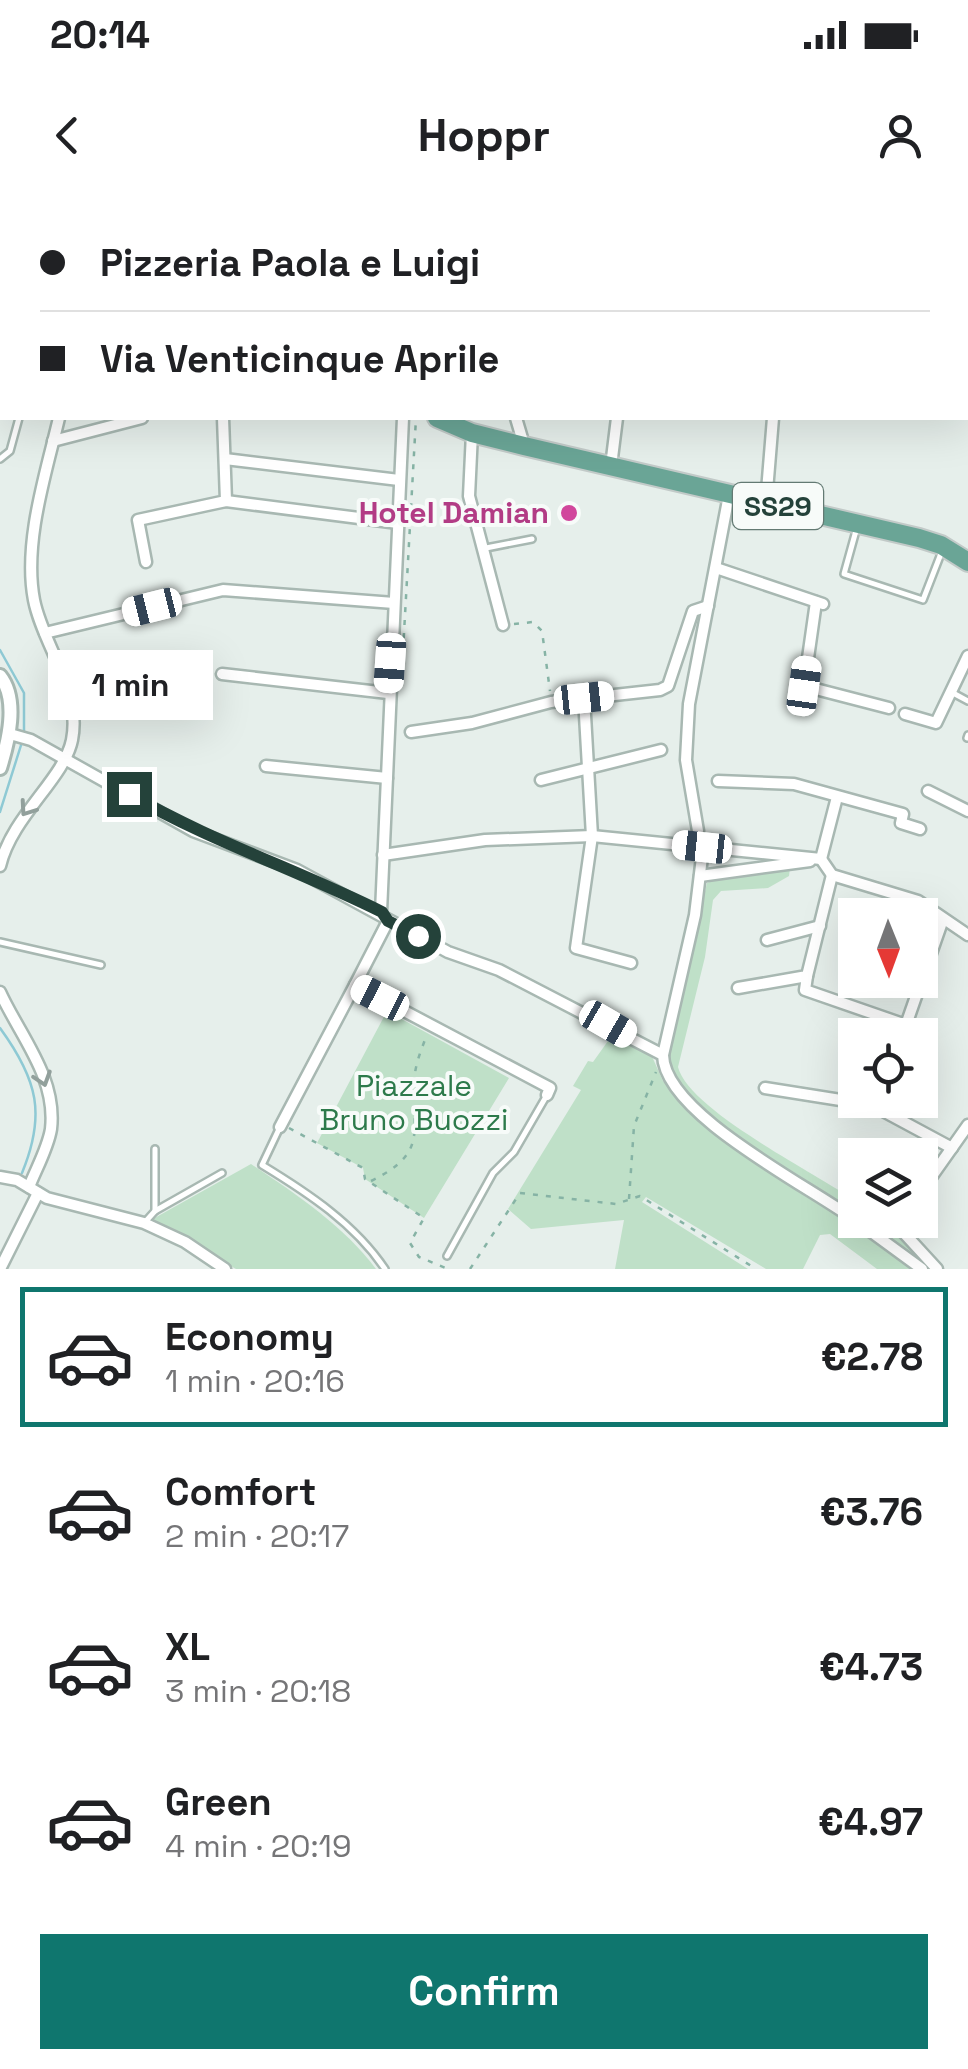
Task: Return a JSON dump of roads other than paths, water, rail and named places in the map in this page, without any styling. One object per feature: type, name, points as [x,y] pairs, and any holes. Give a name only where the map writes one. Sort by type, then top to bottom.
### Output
[{"type":"main road","name":"SS29","points":[[442,420],[472,433],[524,446],[941,544]]},
{"type":"main road","points":[[941,544],[967,553]]},
{"type":"street","points":[[0,866],[21,816],[64,758],[73,738],[67,684],[45,633],[31,578],[58,420]]},
{"type":"street","points":[[53,441],[134,420]]},
{"type":"street","points":[[223,420],[226,501]]},
{"type":"street","points":[[281,1126],[355,985],[385,917],[388,693],[404,420]]},
{"type":"street","points":[[517,420],[524,446]]},
{"type":"street","points":[[610,466],[617,420]]},
{"type":"street","points":[[766,503],[772,420]]},
{"type":"street","points":[[472,433],[468,496],[503,625]]},
{"type":"street","points":[[225,459],[399,480]]},
{"type":"street","points":[[698,831],[686,760],[689,704],[729,495]]},
{"type":"street","points":[[146,562],[138,520],[226,501],[398,522]]},
{"type":"street","points":[[716,568],[820,603],[804,686],[889,708]]},
{"type":"street","points":[[45,633],[222,590],[394,603]]},
{"type":"street","points":[[411,732],[472,723],[551,702],[668,686],[693,610],[708,606]]},
{"type":"street","points":[[905,714],[936,723],[968,656]]},
{"type":"street","points":[[222,674],[388,693]]},
{"type":"street","points":[[0,676],[6,684],[13,735],[0,768]]},
{"type":"street","points":[[584,698],[592,836],[576,948],[630,963]]},
{"type":"street","points":[[13,735],[31,740],[193,831],[298,870],[448,952],[500,970],[663,1055]]},
{"type":"street","points":[[540,780],[661,750]]},
{"type":"street","points":[[266,766],[387,778]]},
{"type":"street","points":[[718,781],[794,784],[903,814],[901,824],[920,829]]},
{"type":"street","points":[[928,791],[968,811]]},
{"type":"street","points":[[837,797],[821,859],[832,875],[918,901],[942,922],[968,936]]},
{"type":"street","points":[[383,855],[485,840],[592,836],[821,859]]},
{"type":"street","points":[[702,857],[663,1055],[664,1069],[672,1085],[728,1138],[838,1209]]},
{"type":"street","points":[[700,876],[821,859]]},
{"type":"street","points":[[832,875],[805,990],[906,1026],[942,922]]},
{"type":"street","points":[[767,940],[820,926]]},
{"type":"street","points":[[738,988],[808,976]]},
{"type":"street","points":[[355,985],[431,1023],[549,1092]]},
{"type":"street","points":[[0,992],[46,1081],[50,1104],[50,1130],[33,1190],[0,1269]]},
{"type":"street","points":[[765,1088],[872,1105],[952,1148]]},
{"type":"street","points":[[938,1168],[968,1125]]},
{"type":"street","points":[[0,1177],[144,1223],[185,1242],[225,1269]]},
{"type":"street","points":[[880,1238],[922,1269]]},
{"type":"street","points":[[909,1238],[937,1269]]},
{"type":"lane","points":[[0,458],[10,452],[18,420]]},
{"type":"lane","points":[[858,524],[844,574],[924,600],[941,544]]},
{"type":"lane","points":[[481,549],[532,539]]},
{"type":"lane","points":[[951,692],[968,701]]},
{"type":"lane","points":[[0,942],[101,965]]},
{"type":"lane","points":[[447,1256],[493,1173],[514,1152],[549,1092]]},
{"type":"lane","points":[[281,1126],[262,1165],[319,1200],[350,1233],[363,1240],[384,1269]]},
{"type":"lane","points":[[155,1149],[155,1211]]},
{"type":"lane","points":[[144,1223],[155,1211],[222,1172]]},
{"type":"waterway","points":[[0,650],[24,693],[24,734]]},
{"type":"waterway","points":[[0,812],[22,742]]},
{"type":"waterway","points":[[0,1028],[23,1064],[34,1098],[34,1133],[22,1173]]},
{"type":"place","name":"Hotel Damian","points":[[569,513]]},
{"type":"park label","name":"Piazzale Bruno Buozzi","points":[[414,1103]]}]
